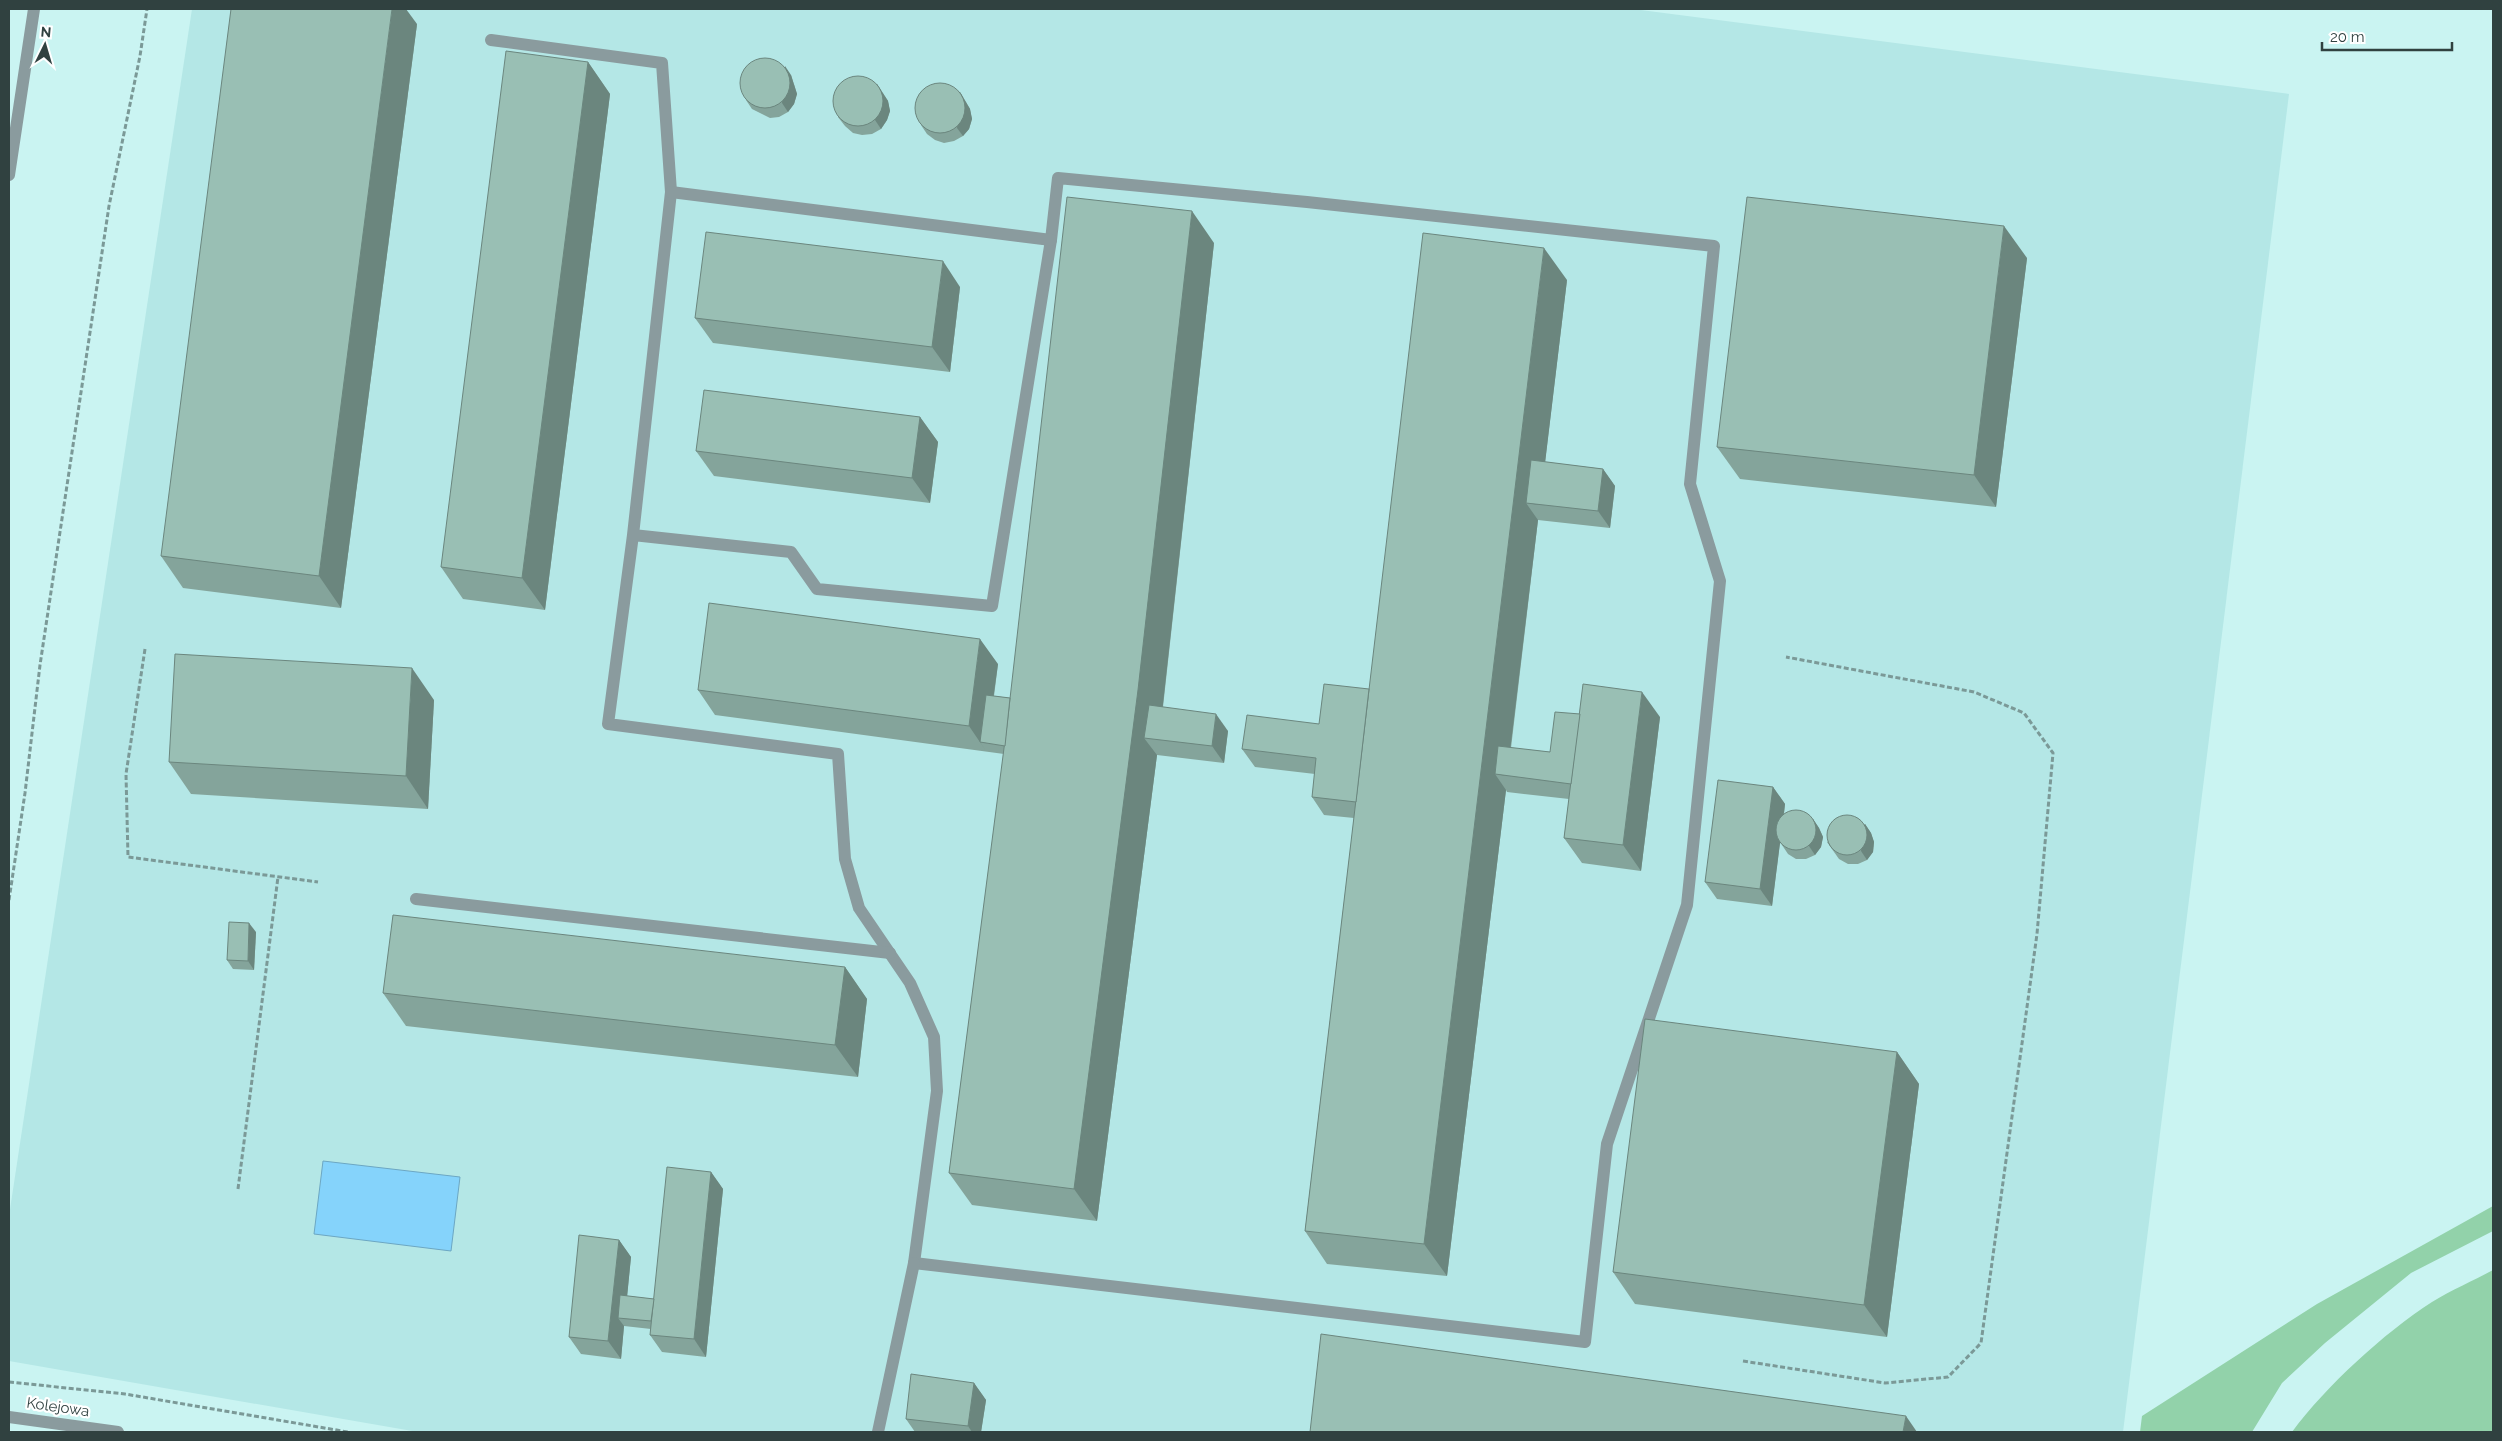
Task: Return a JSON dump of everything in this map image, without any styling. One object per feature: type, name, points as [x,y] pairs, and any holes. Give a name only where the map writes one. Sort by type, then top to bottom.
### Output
[{"type":"street","points":[[9,175],[34,9]]},
{"type":"street","points":[[491,40],[662,63],[671,192],[633,535],[608,724],[838,754],[845,859],[859,908],[910,983],[934,1037],[937,1091],[914,1263],[878,1432]]},
{"type":"street","points":[[633,535],[791,552],[817,589],[992,606],[1050,240],[1058,178],[1317,203],[1714,246],[1690,484],[1720,581],[1687,905],[1608,1144],[1585,1342],[914,1263]]},
{"type":"street","points":[[671,192],[1050,240]]},
{"type":"street","points":[[416,898],[890,953]]},
{"type":"street","name":"Kolejowa","points":[[9,1417],[118,1432]]},
{"type":"path","points":[[9,900],[25,793],[40,665],[109,206],[140,56],[147,9]]},
{"type":"path","points":[[146,649],[126,774],[128,858],[318,882]]},
{"type":"path","points":[[1744,1361],[1885,1383],[1948,1376],[1981,1343],[2037,934],[2053,754],[2024,713],[1974,692],[1786,657]]},
{"type":"path","points":[[238,1189],[278,877]]},
{"type":"path","points":[[9,1382],[125,1394],[348,1432]]},
{"type":"shaded area","points":[[192,9],[1633,9],[2289,94],[2123,1432],[418,1432],[9,1361],[9,1216]]},
{"type":"green space","points":[[2493,1206],[2493,1231],[2411,1273],[2325,1343],[2282,1383],[2252,1432],[2140,1432],[2142,1416],[2317,1304]]},
{"type":"green space","points":[[2493,1270],[2493,1432],[2292,1432],[2321,1397],[2357,1361],[2395,1329],[2439,1298]]},
{"type":"water","points":[[323,1161],[460,1177],[451,1251],[314,1234]]},
{"type":"building","points":[[231,9],[392,9],[319,576],[161,556]]},
{"type":"building","points":[[506,51],[588,62],[522,578],[441,567]]},
{"type":"building","points":[[765,58],[775,60],[783,65],[788,73],[790,83],[788,93],[783,101],[775,106],[765,108],[755,106],[747,101],[742,93],[740,83],[742,73],[747,65],[755,60]]},
{"type":"building","points":[[853,76],[863,76],[876,83],[883,96],[883,106],[876,119],[863,126],[853,126],[844,122],[837,115],[833,106],[833,96],[837,87],[844,80]]},
{"type":"building","points":[[935,83],[945,83],[958,90],[965,103],[965,113],[958,126],[945,133],[935,133],[926,129],[919,122],[915,113],[915,103],[919,94],[926,87]]},
{"type":"building","points":[[1067,197],[1192,211],[1138,690],[1074,1189],[949,1173],[1007,725]]},
{"type":"building","points":[[1747,197],[2004,226],[1974,475],[1717,447]]},
{"type":"building","points":[[706,232],[943,261],[932,347],[695,318]]},
{"type":"building","points":[[1423,233],[1544,248],[1424,1244],[1305,1231]]},
{"type":"building","points":[[704,390],[920,417],[912,478],[696,451]]},
{"type":"building","points":[[1531,460],[1603,469],[1598,511],[1526,503]]},
{"type":"building","points":[[709,603],[980,639],[969,726],[698,690]]},
{"type":"building","points":[[175,654],[412,668],[406,776],[169,762]]},
{"type":"building","points":[[1324,684],[1369,689],[1356,802],[1312,797],[1316,758],[1242,749],[1247,715],[1319,724]]},
{"type":"building","points":[[1583,684],[1642,692],[1623,845],[1564,838]]},
{"type":"building","points":[[986,695],[1010,698],[1005,746],[980,742]]},
{"type":"building","points":[[1149,705],[1216,714],[1212,746],[1144,738]]},
{"type":"building","points":[[1555,712],[1580,714],[1571,784],[1495,774],[1498,746],[1550,752]]},
{"type":"building","points":[[1718,780],[1773,787],[1760,889],[1705,882]]},
{"type":"building","points":[[1800,810],[1807,813],[1813,819],[1816,830],[1815,838],[1807,847],[1800,850],[1792,850],[1785,847],[1777,838],[1776,826],[1779,819],[1788,811]]},
{"type":"building","points":[[1851,815],[1858,818],[1864,824],[1867,835],[1866,843],[1858,852],[1851,855],[1843,855],[1836,852],[1828,843],[1827,831],[1830,824],[1839,816]]},
{"type":"building","points":[[393,915],[845,967],[835,1045],[383,993]]},
{"type":"building","points":[[229,922],[249,923],[248,961],[227,960]]},
{"type":"building","points":[[1645,1019],[1897,1052],[1864,1305],[1613,1272]]},
{"type":"building","points":[[667,1167],[711,1172],[694,1339],[650,1335]]},
{"type":"building","points":[[579,1235],[619,1240],[608,1341],[569,1337]]},
{"type":"building","points":[[620,1295],[654,1299],[651,1321],[618,1318]]},
{"type":"building","points":[[1321,1334],[1906,1416],[1903,1432],[1310,1432]]},
{"type":"building","points":[[911,1374],[974,1383],[968,1426],[906,1419]]}]
